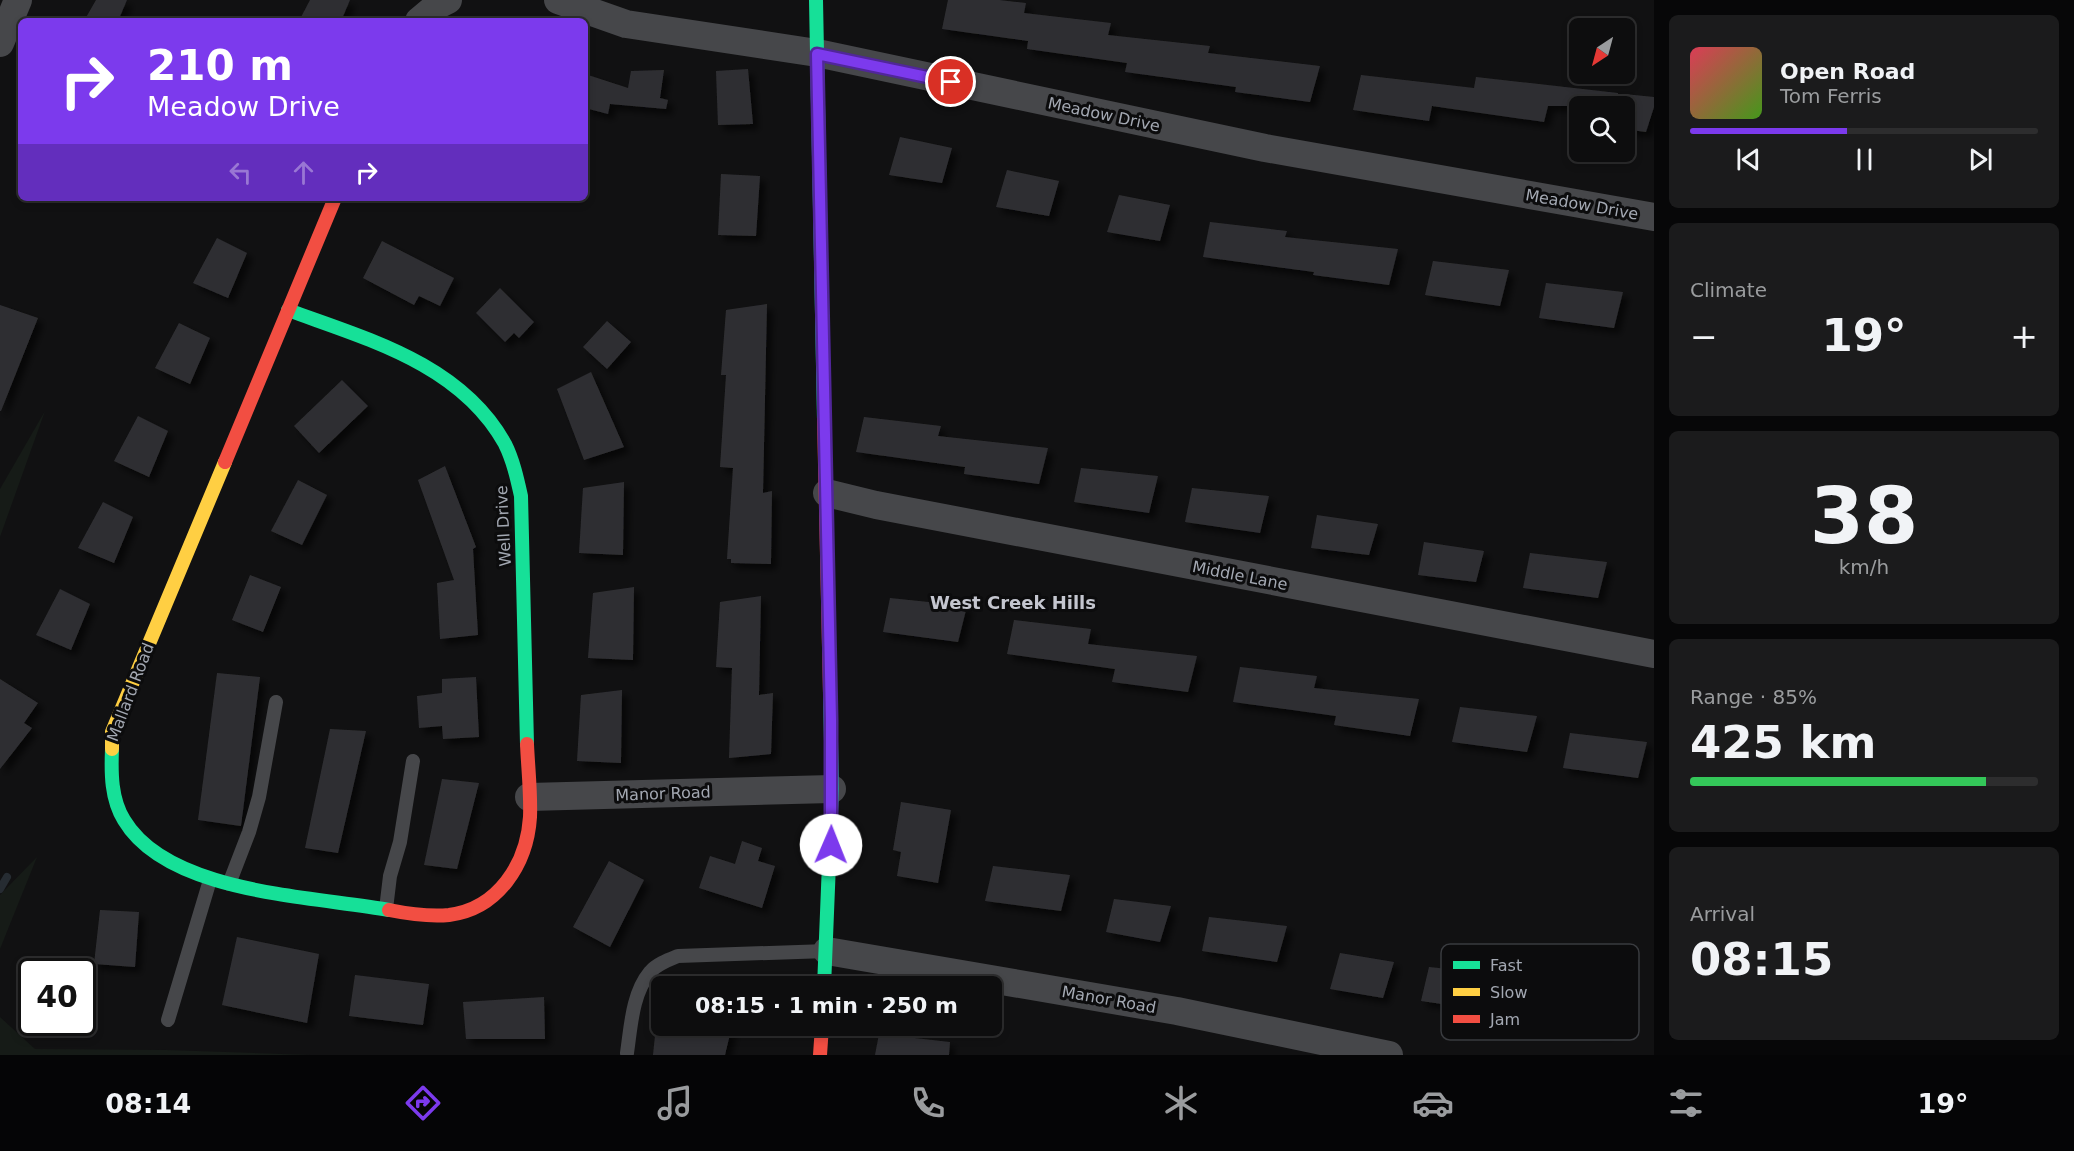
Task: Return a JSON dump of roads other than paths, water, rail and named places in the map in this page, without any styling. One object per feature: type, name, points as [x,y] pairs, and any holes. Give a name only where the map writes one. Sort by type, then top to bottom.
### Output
[{"type":"street","points":[[0,43],[18,0]]},
{"type":"street","points":[[423,18],[448,0]]},
{"type":"street","name":"Meadow Drive","points":[[558,0],[626,24],[817,54],[1265,148],[1654,217]]},
{"type":"street","points":[[816,0],[832,789],[825,976]]},
{"type":"street","name":"Mallard Road","points":[[334,201],[112,732],[109,776],[116,804],[127,826],[139,841],[161,858],[187,872],[229,884],[411,915],[430,916],[462,912],[478,906],[507,882],[520,861],[528,839],[529,797]]},
{"type":"street","name":"Well Drive","points":[[288,310],[380,345],[450,381],[468,395],[488,416],[506,444],[516,471],[521,496],[524,678],[529,797]]},
{"type":"street","name":"Middle Lane","points":[[827,493],[924,514],[1654,654]]},
{"type":"street","name":"Manor Road","points":[[529,797],[832,789]]},
{"type":"street","name":"Manor Road","points":[[826,951],[1177,1011],[1389,1055]]},
{"type":"street","points":[[820,1055],[821,1036]]},
{"type":"lane","points":[[229,884],[249,832],[259,797],[276,702]]},
{"type":"lane","points":[[386,910],[390,876],[400,842],[413,761]]},
{"type":"lane","points":[[168,1020],[210,880]]},
{"type":"lane","points":[[627,1053],[633,1012],[640,988],[650,971],[663,962],[678,956],[826,951]]},
{"type":"waterway","points":[[0,889],[7,877]]},
{"type":"district","name":"West Creek Hills","points":[[1013,603]]}]
